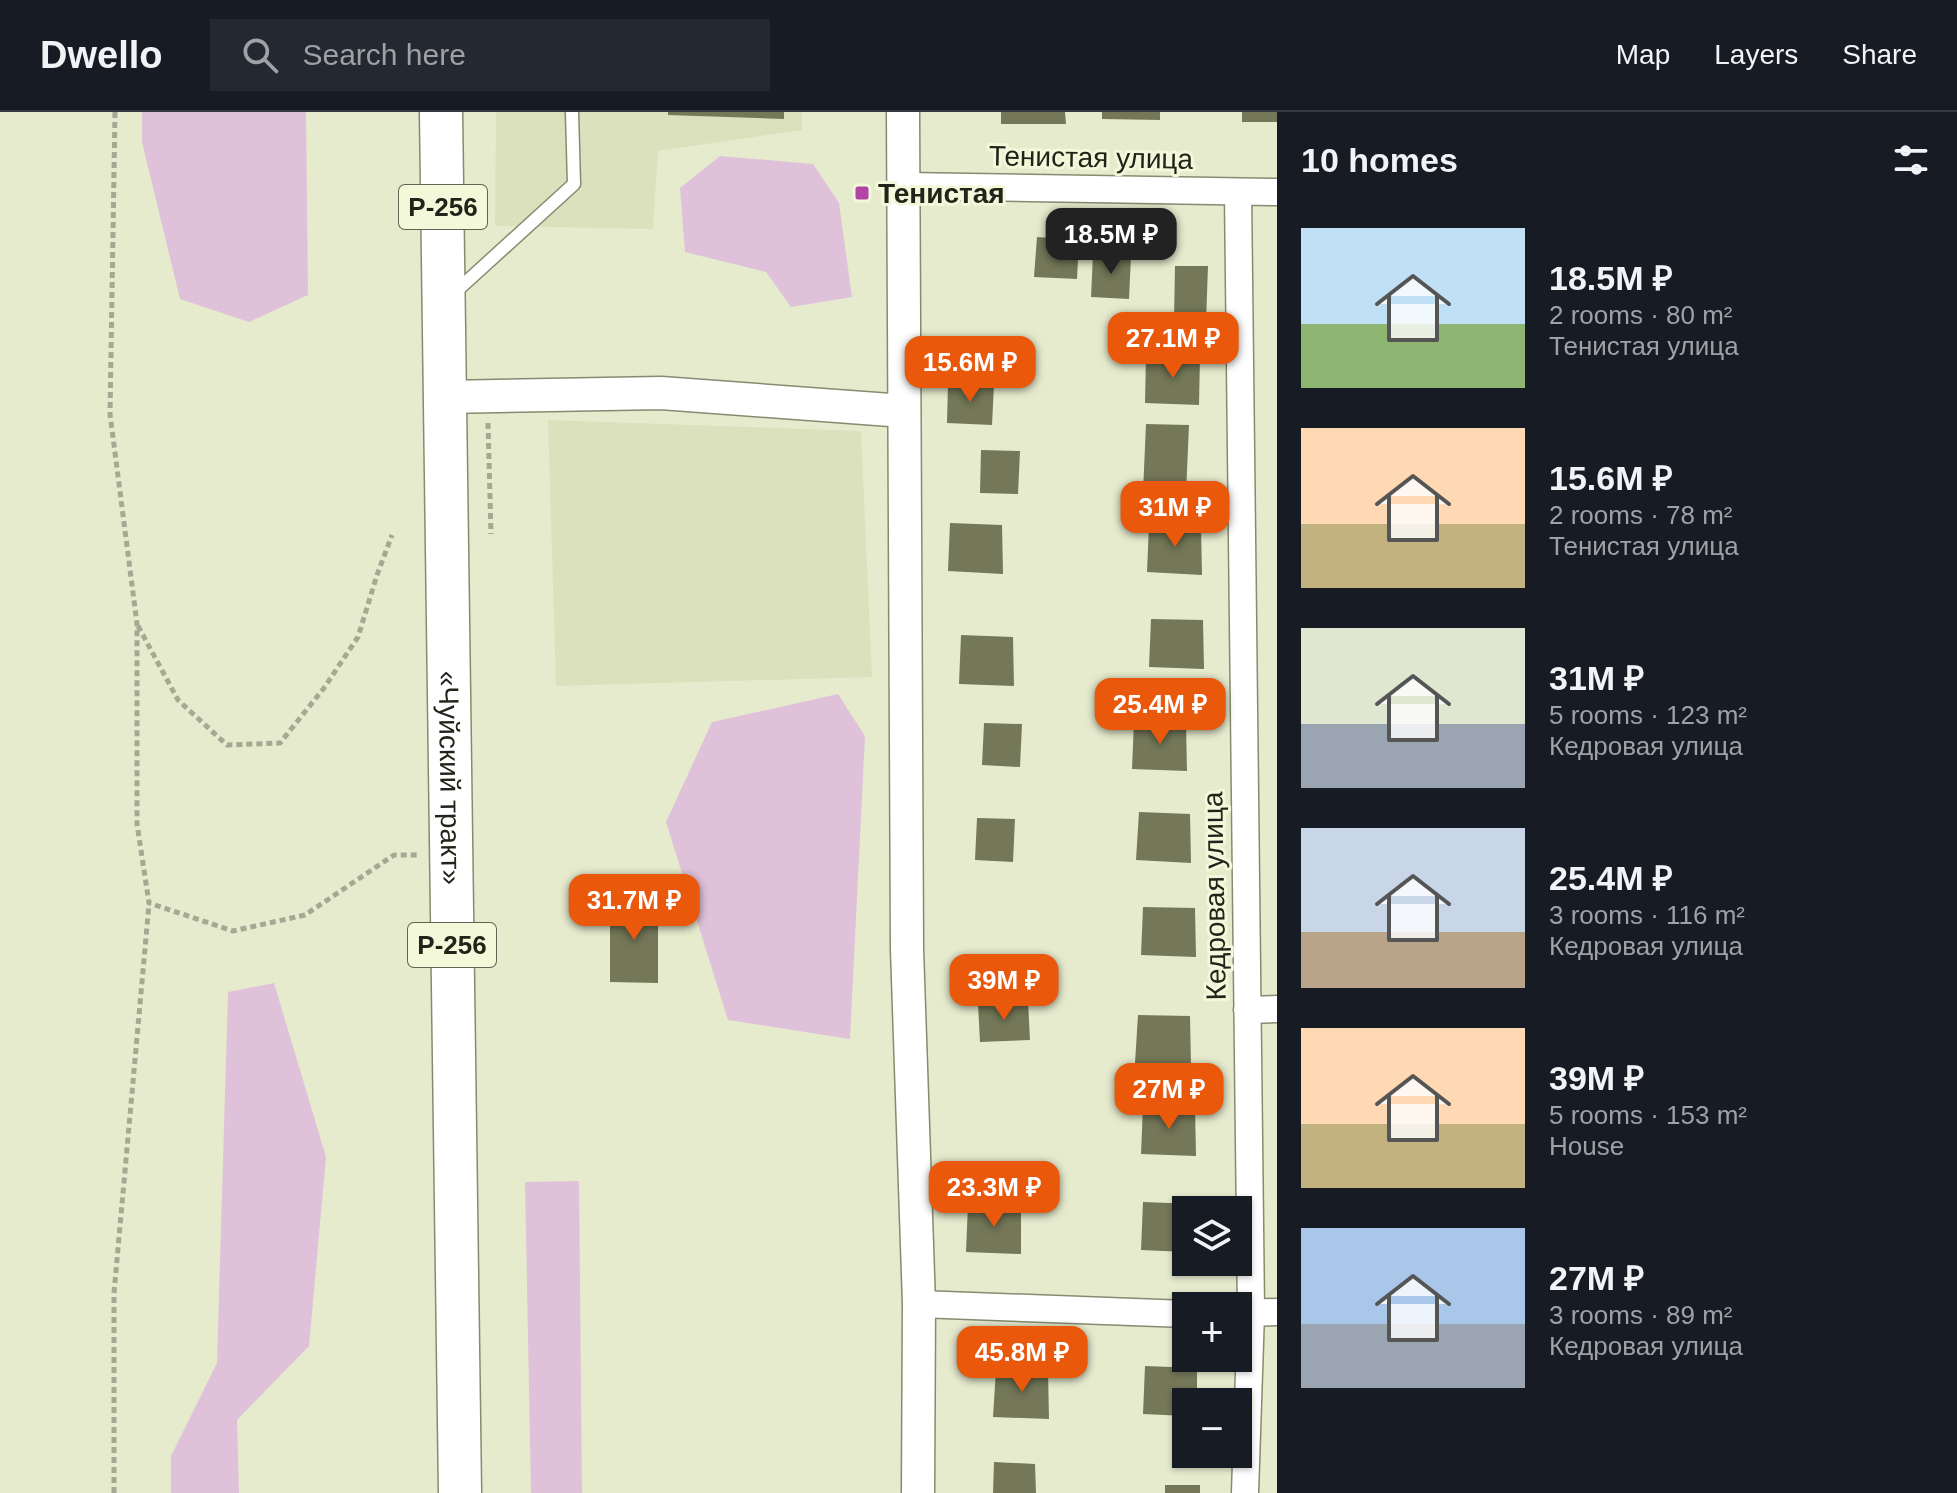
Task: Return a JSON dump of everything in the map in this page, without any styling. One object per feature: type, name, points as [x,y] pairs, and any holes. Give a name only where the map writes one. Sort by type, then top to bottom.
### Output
[{"type":"highway","name":"«Чуйский тракт»","points":[[441,112],[460,1493]]},
{"type":"street","points":[[903,112],[907,949],[919,1304],[918,1493]]},
{"type":"street","name":"Тенистая улица","points":[[904,186],[1277,192]]},
{"type":"street","name":"Кедровая улица","points":[[1238,192],[1247,1010],[1255,1312],[1245,1493]]},
{"type":"street","points":[[445,397],[661,393],[904,411]]},
{"type":"street","points":[[1247,1010],[1277,1009]]},
{"type":"street","points":[[919,1304],[1172,1313]]},
{"type":"lane","points":[[444,302],[574,184],[572,112]]},
{"type":"path","points":[[114,1493],[114,1293],[149,903],[137,824],[137,624],[110,414],[115,112]]},
{"type":"path","points":[[488,396],[491,534]]},
{"type":"path","points":[[137,624],[178,700],[227,745],[280,743],[324,688],[358,637],[392,535]]},
{"type":"path","points":[[149,903],[233,931],[305,915],[394,855],[451,855]]},
{"type":"shaded area","points":[[142,112],[306,112],[308,295],[249,322],[180,299],[142,142]]},
{"type":"shaded area","points":[[496,112],[802,112],[802,130],[658,151],[653,229],[495,226]]},
{"type":"shaded area","points":[[720,156],[813,164],[839,203],[852,297],[791,307],[766,272],[685,252],[680,188]]},
{"type":"shaded area","points":[[548,420],[861,431],[872,677],[556,686]]},
{"type":"shaded area","points":[[838,694],[865,736],[850,1039],[728,1020],[666,822],[712,722]]},
{"type":"shaded area","points":[[274,983],[326,1157],[309,1346],[237,1420],[239,1493],[171,1493],[171,1456],[217,1363],[228,992]]},
{"type":"shaded area","points":[[579,1181],[582,1493],[531,1493],[525,1182]]},
{"type":"building","points":[[668,112],[784,112],[784,119],[668,115]]},
{"type":"building","points":[[1001,112],[1065,112],[1066,124],[1001,124]]},
{"type":"building","points":[[1102,112],[1160,112],[1160,120],[1102,119]]},
{"type":"building","points":[[1242,112],[1277,112],[1277,122],[1242,122]]},
{"type":"building","points":[[1037,237],[1079,240],[1077,279],[1034,277]]},
{"type":"building","points":[[1093,254],[1131,256],[1129,299],[1091,297]]},
{"type":"building","points":[[1175,266],[1208,266],[1206,322],[1174,321]]},
{"type":"building","points":[[1146,355],[1200,356],[1199,405],[1145,403]]},
{"type":"building","points":[[948,383],[994,384],[992,425],[947,423]]},
{"type":"building","points":[[1146,424],[1189,425],[1186,494],[1143,492]]},
{"type":"building","points":[[981,450],[1020,451],[1018,494],[980,493]]},
{"type":"building","points":[[950,523],[1002,525],[1003,574],[948,571]]},
{"type":"building","points":[[1149,524],[1201,526],[1202,575],[1147,572]]},
{"type":"building","points":[[1151,619],[1203,620],[1204,669],[1149,667]]},
{"type":"building","points":[[961,635],[1013,637],[1014,686],[959,684]]},
{"type":"building","points":[[1134,721],[1186,723],[1187,771],[1132,769]]},
{"type":"building","points":[[984,723],[1022,724],[1020,767],[982,765]]},
{"type":"building","points":[[1139,812],[1190,814],[1191,863],[1136,860]]},
{"type":"building","points":[[977,818],[1015,819],[1013,862],[975,860]]},
{"type":"building","points":[[610,901],[658,902],[658,983],[610,982]]},
{"type":"building","points":[[1143,907],[1195,908],[1196,957],[1141,955]]},
{"type":"building","points":[[1028,1001],[1030,1040],[980,1042],[978,1004]]},
{"type":"building","points":[[1138,1015],[1190,1016],[1191,1065],[1135,1063]]},
{"type":"building","points":[[1143,1106],[1195,1107],[1196,1156],[1141,1154]]},
{"type":"building","points":[[1143,1202],[1172,1203],[1172,1251],[1141,1250]]},
{"type":"building","points":[[968,1204],[1021,1205],[1021,1254],[966,1252]]},
{"type":"building","points":[[1145,1366],[1172,1367],[1172,1372],[1197,1372],[1197,1388],[1172,1388],[1172,1415],[1143,1414]]},
{"type":"building","points":[[996,1369],[1048,1370],[1049,1419],[993,1417]]},
{"type":"building","points":[[994,1462],[1035,1464],[1036,1493],[993,1493]]},
{"type":"building","points":[[1165,1485],[1200,1485],[1200,1493],[1165,1493]]},
{"type":"place","name":"Тенистая","points":[[862,193]]}]
